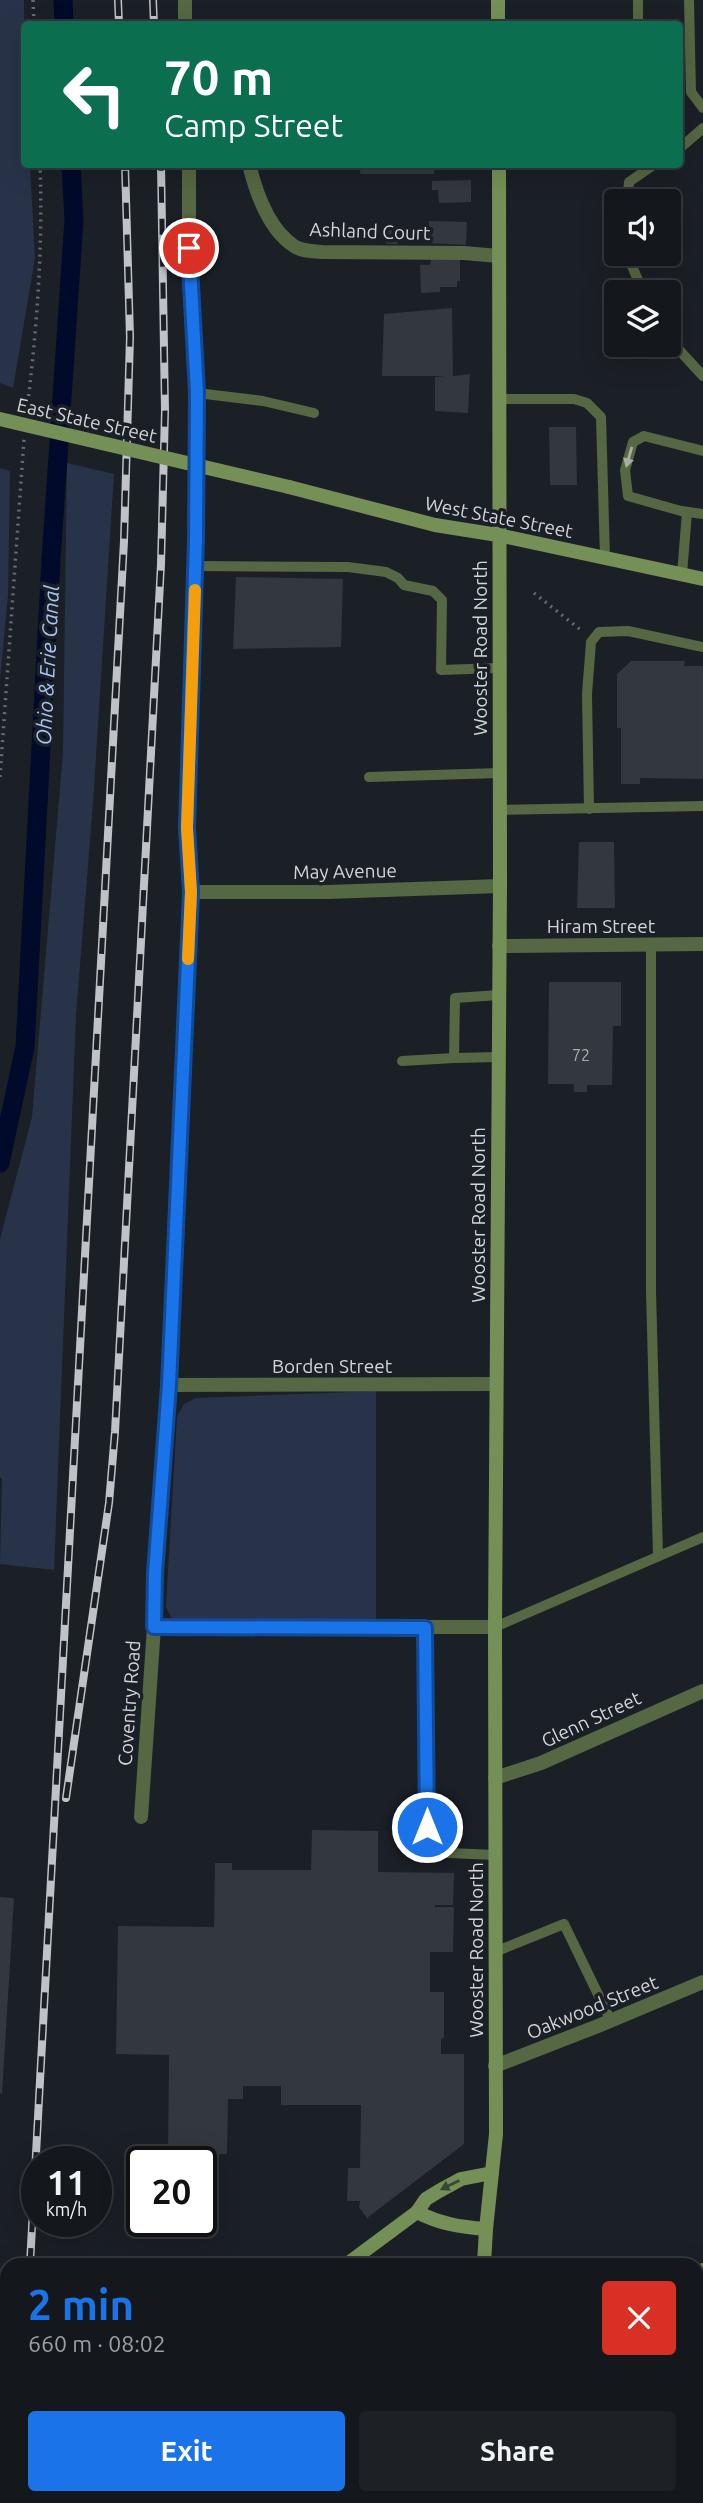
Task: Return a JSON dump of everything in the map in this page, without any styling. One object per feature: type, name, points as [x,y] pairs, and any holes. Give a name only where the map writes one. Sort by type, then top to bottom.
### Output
[{"type":"main road","points":[[498,0],[498,21]]},
{"type":"main road","name":"Wooster Road North","points":[[484,2258],[496,2134],[499,168]]},
{"type":"main road","name":"East State Street","points":[[0,419],[289,487]]},
{"type":"main road","name":"West State Street","points":[[289,487],[435,525],[498,535],[703,579]]},
{"type":"main road","points":[[355,2258],[417,2212],[426,2199],[461,2179],[492,2173]]},
{"type":"main road","points":[[417,2212],[456,2227],[486,2229]]},
{"type":"street","points":[[185,0],[185,21]]},
{"type":"street","name":"Coventry Road","points":[[141,1817],[169,1385],[191,892],[187,828],[196,566],[197,393],[189,248],[189,168]]},
{"type":"street","name":"Ashland Court","points":[[250,168],[258,195],[275,226],[294,247],[321,252],[464,253],[499,256]]},
{"type":"street","name":"May Avenue","points":[[191,892],[328,892],[500,886]]},
{"type":"street","name":"Hiram Street","points":[[499,946],[703,944]]},
{"type":"street","name":"Borden Street","points":[[169,1385],[496,1384]]},
{"type":"street","points":[[154,1627],[495,1627]]},
{"type":"street","name":"Glenn Street","points":[[495,1779],[541,1763],[703,1691]]},
{"type":"street","name":"Oakwood Street","points":[[495,2066],[703,1982]]},
{"type":"lane","points":[[638,0],[638,21]]},
{"type":"lane","points":[[689,0],[691,92],[703,108]]},
{"type":"lane","points":[[683,146],[703,128]]},
{"type":"lane","points":[[628,189],[629,183],[650,168]]},
{"type":"lane","points":[[681,352],[703,376]]},
{"type":"lane","points":[[197,393],[263,401],[314,413]]},
{"type":"lane","points":[[498,399],[574,399],[587,404],[601,416],[605,558]]},
{"type":"lane","points":[[703,452],[645,436],[633,442],[625,470],[628,496],[703,514]]},
{"type":"lane","points":[[681,575],[688,512]]},
{"type":"lane","points":[[196,566],[348,567],[386,572],[398,578],[404,585],[433,591],[443,600],[441,670],[499,668]]},
{"type":"lane","points":[[589,809],[587,694],[593,639],[598,632],[628,631],[703,648]]},
{"type":"lane","points":[[369,777],[499,773]]},
{"type":"lane","points":[[500,810],[703,806]]},
{"type":"lane","points":[[651,945],[651,1292],[658,1556]]},
{"type":"lane","points":[[454,1058],[454,998],[499,995]]},
{"type":"lane","points":[[402,1061],[499,1057]]},
{"type":"lane","points":[[495,1627],[703,1537]]},
{"type":"lane","points":[[425,1628],[427,1852],[495,1854]]},
{"type":"lane","points":[[495,1952],[564,1924],[611,2021]]},
{"type":"path","points":[[33,0],[34,21]]},
{"type":"path","points":[[27,411],[41,262],[40,168]]},
{"type":"path","points":[[0,777],[24,438]]},
{"type":"path","points":[[534,593],[593,639]]},
{"type":"shaded area","points":[[0,0],[24,0],[24,21],[21,21],[21,168],[30,168],[35,258],[13,388],[0,383]]},
{"type":"shaded area","points":[[67,463],[114,474],[93,803],[76,1015],[54,1570],[0,1564],[0,1239],[32,1117],[63,753]]},
{"type":"shaded area","points":[[0,468],[10,471],[8,596],[0,680]]},
{"type":"shaded area","points":[[376,1391],[376,1623],[173,1621],[166,1607],[177,1416],[184,1404],[196,1398]]},
{"type":"building","points":[[361,168],[434,168],[434,174],[360,174]]},
{"type":"building","points":[[471,180],[471,202],[439,203],[438,190],[432,190],[432,181]]},
{"type":"building","points":[[429,221],[467,222],[466,245],[427,243]]},
{"type":"building","points":[[388,226],[400,228],[398,244],[386,244]]},
{"type":"building","points":[[431,259],[460,259],[460,281],[457,281],[457,287],[440,287],[440,292],[421,293],[420,265],[430,265]]},
{"type":"building","points":[[452,308],[453,376],[470,374],[468,413],[435,411],[435,377],[445,376],[382,376],[384,314]]},
{"type":"building","points":[[549,427],[576,427],[577,485],[550,485]]},
{"type":"building","points":[[236,577],[343,579],[341,647],[233,649]]},
{"type":"building","points":[[631,661],[685,661],[684,666],[703,666],[703,779],[640,778],[640,784],[621,784],[617,674]]},
{"type":"building","points":[[579,842],[614,842],[615,908],[577,908]]},
{"type":"building","points":[[549,982],[621,982],[621,1026],[613,1026],[612,1085],[587,1085],[587,1092],[574,1092],[574,1084],[548,1084]]},
{"type":"building","points":[[312,1830],[378,1831],[378,1872],[454,1873],[453,1905],[435,1905],[454,1907],[453,1952],[430,1952],[430,1992],[444,1992],[444,2038],[441,2039],[441,2054],[464,2054],[464,2144],[367,2218],[359,2207],[360,2201],[347,2201],[348,2168],[360,2168],[361,2105],[281,2105],[281,2086],[243,2086],[243,2099],[228,2099],[227,2154],[217,2154],[217,2146],[168,2146],[169,2055],[116,2054],[118,1926],[214,1927],[215,1863],[232,1863],[232,1870],[311,1870]]},
{"type":"building","points":[[0,1897],[14,1898],[2,2094],[0,2093]]},
{"type":"waterway","name":"Ohio & Erie Canal","points":[[63,0],[64,21]]},
{"type":"waterway","name":"Ohio & Erie Canal","points":[[0,1163],[25,1047],[51,560],[74,220],[71,168]]},
{"type":"railway","points":[[118,0],[119,21]]},
{"type":"railway","points":[[153,0],[154,21]]},
{"type":"railway","points":[[30,2258],[124,541],[130,337],[125,168]]},
{"type":"railway","points":[[66,1798],[109,1503],[115,1432],[161,564],[165,411],[161,168]]},
{"type":"slow traffic","points":[[188,959],[191,892],[187,828],[195,590]]},
{"type":"route","points":[[189,248],[197,393],[196,540],[187,828],[191,892],[169,1385],[155,1573],[154,1627],[425,1628],[427,1827]]}]
